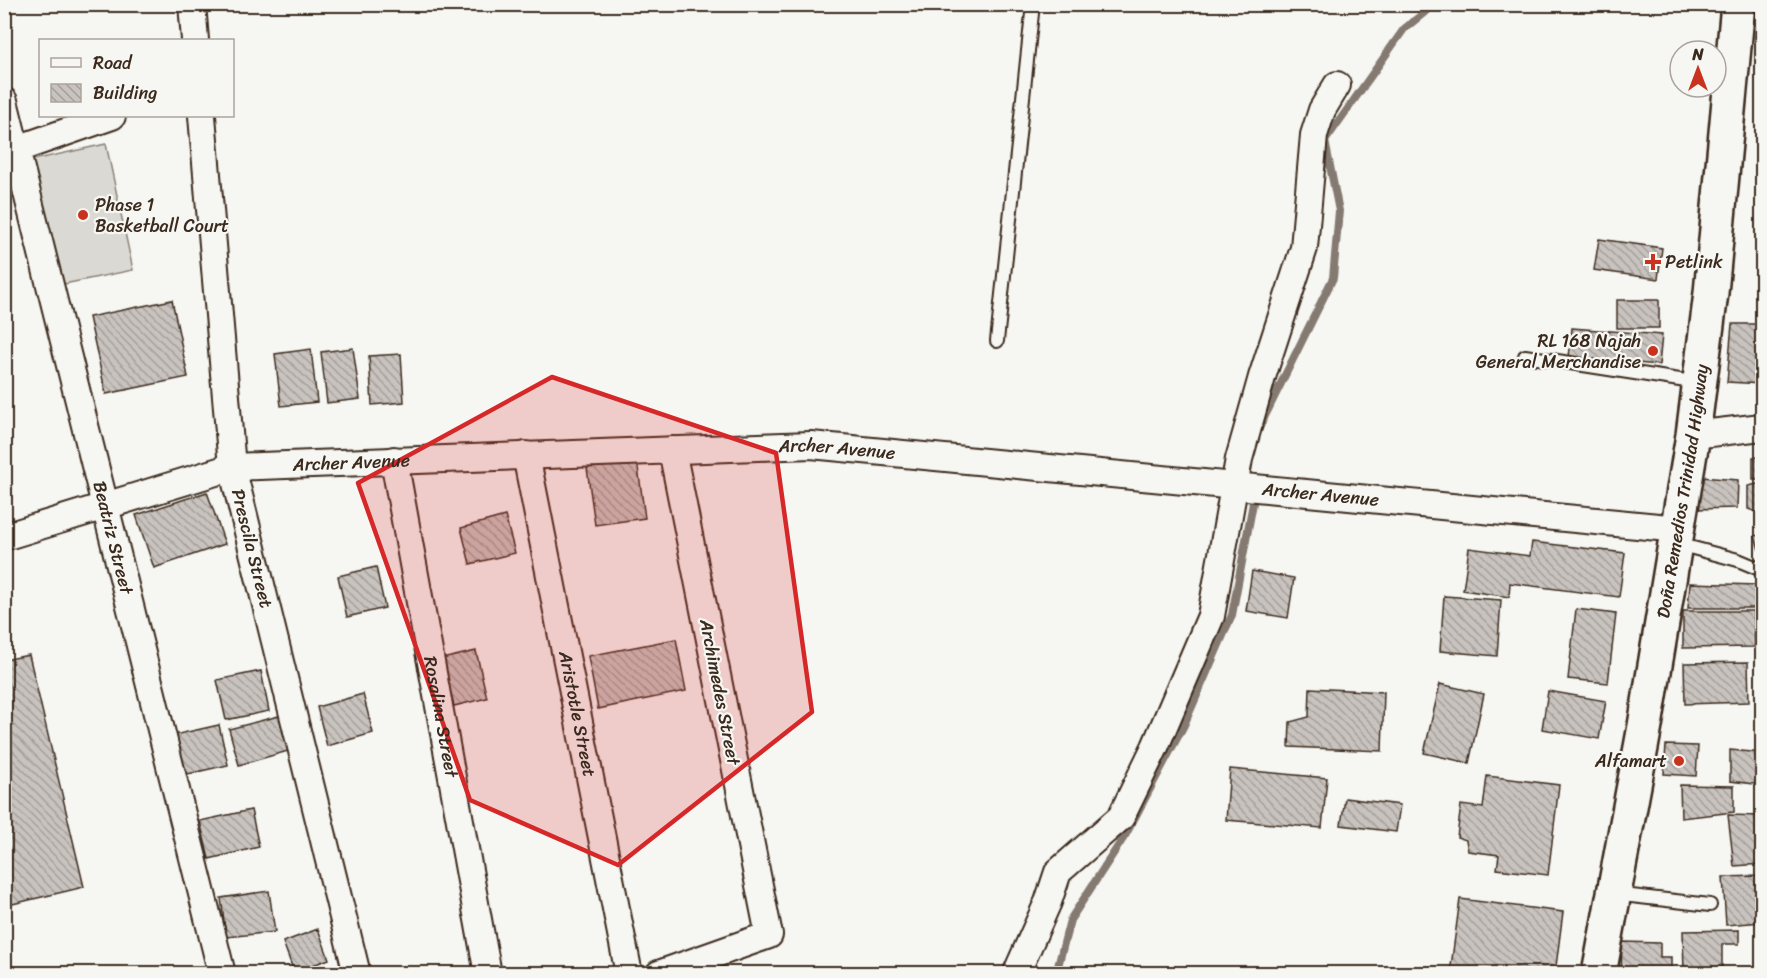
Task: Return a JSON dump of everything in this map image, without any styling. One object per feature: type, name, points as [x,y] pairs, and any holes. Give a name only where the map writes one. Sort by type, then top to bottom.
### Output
[{"type":"highway","name":"Doña Remedios Trinidad Highway","points":[[1599,974],[1612,894],[1645,726],[1693,435],[1711,293],[1738,4]]},
{"type":"street","points":[[192,4],[195,39]]},
{"type":"street","points":[[1016,974],[1048,902],[1058,872],[1121,817],[1155,747],[1211,616],[1239,459],[1262,377],[1304,248],[1314,135],[1322,110],[1337,85]]},
{"type":"street","name":"Beatriz Street","points":[[4,101],[222,974]]},
{"type":"street","points":[[16,149],[109,117]]},
{"type":"street","name":"Prescila Street","points":[[201,117],[232,466],[357,974]]},
{"type":"street","points":[[1693,435],[1762,427]]},
{"type":"street","name":"Archer Avenue","points":[[4,537],[232,466],[812,445],[1236,486],[1678,536]]},
{"type":"street","name":"Archimedes Street","points":[[659,974],[768,934],[672,450]]},
{"type":"street","name":"Aristotle Street","points":[[526,455],[629,974]]},
{"type":"street","name":"Rosalina Street","points":[[394,460],[488,974]]},
{"type":"lane","points":[[997,341],[1033,4]]},
{"type":"lane","points":[[1525,356],[1699,382]]},
{"type":"lane","points":[[1678,536],[1762,570]]},
{"type":"lane","points":[[1612,894],[1710,905]]},
{"type":"highlighted area","points":[[552,377],[776,453],[812,712],[618,865],[470,800],[358,483]]},
{"type":"shaded area","name":"Phase 1 Basketball Court","points":[[106,144],[133,270],[59,285],[33,160]]},
{"type":"building","points":[[1599,239],[1662,248],[1658,279],[1594,270]]},
{"type":"building","points":[[172,300],[188,377],[106,394],[89,317]]},
{"type":"building","points":[[1617,300],[1659,300],[1659,328],[1617,328]]},
{"type":"building","points":[[1732,324],[1762,324],[1762,384],[1727,382]]},
{"type":"building","points":[[1572,328],[1662,335],[1659,365],[1569,357]]},
{"type":"building","points":[[353,348],[360,399],[327,403],[321,352]]},
{"type":"building","points":[[311,349],[317,402],[281,406],[275,354]]},
{"type":"building","points":[[401,354],[404,402],[372,405],[369,356]]},
{"type":"building","points":[[1753,457],[1762,457],[1762,479],[1753,479]]},
{"type":"building","points":[[637,460],[645,518],[595,525],[587,468]]},
{"type":"building","points":[[1701,477],[1738,480],[1737,508],[1696,509]]},
{"type":"building","points":[[1762,483],[1762,514],[1748,509],[1748,486]]},
{"type":"building","points":[[207,492],[225,544],[154,568],[136,515]]},
{"type":"building","points":[[505,516],[515,553],[470,564],[461,528]]},
{"type":"building","points":[[1762,534],[1762,550],[1759,550],[1755,536]]},
{"type":"building","points":[[1532,542],[1625,553],[1619,597],[1510,583],[1509,597],[1463,590],[1469,548],[1530,556]]},
{"type":"building","points":[[376,567],[385,608],[347,617],[338,576]]},
{"type":"building","points":[[1252,571],[1294,578],[1288,618],[1246,611]]},
{"type":"building","points":[[1690,583],[1757,585],[1759,608],[1688,608]]},
{"type":"building","points":[[1444,596],[1501,600],[1497,656],[1440,651]]},
{"type":"building","points":[[1576,609],[1616,614],[1608,683],[1568,679]]},
{"type":"building","points":[[1683,611],[1754,611],[1755,647],[1683,648]]},
{"type":"building","points":[[676,639],[686,691],[598,709],[588,656]]},
{"type":"building","points":[[476,651],[487,698],[454,706],[442,659]]},
{"type":"building","points":[[29,655],[84,887],[4,906],[4,660]]},
{"type":"building","points":[[1748,662],[1749,702],[1685,704],[1684,663]]},
{"type":"building","points":[[261,671],[269,711],[226,720],[217,680]]},
{"type":"building","points":[[1440,684],[1484,694],[1469,763],[1424,753]]},
{"type":"building","points":[[1310,688],[1384,692],[1382,751],[1289,747],[1290,722],[1309,717]]},
{"type":"building","points":[[1548,691],[1606,701],[1599,739],[1542,729]]},
{"type":"building","points":[[363,694],[373,733],[327,746],[317,707]]},
{"type":"building","points":[[279,716],[288,751],[239,765],[229,729]]},
{"type":"building","points":[[219,725],[228,765],[183,775],[174,735]]},
{"type":"building","points":[[1666,745],[1698,746],[1696,776],[1664,774]]},
{"type":"building","points":[[1730,750],[1762,753],[1762,785],[1730,781]]},
{"type":"building","points":[[1230,769],[1327,778],[1322,828],[1226,820]]},
{"type":"building","points":[[1487,776],[1559,785],[1548,875],[1497,869],[1499,855],[1468,851],[1466,840],[1457,837],[1461,805],[1483,808]]},
{"type":"building","points":[[1680,785],[1734,786],[1734,812],[1681,818]]},
{"type":"building","points":[[1345,798],[1400,805],[1396,832],[1341,825]]},
{"type":"building","points":[[251,810],[259,847],[209,859],[200,821]]},
{"type":"building","points":[[1728,815],[1762,816],[1762,864],[1734,866]]},
{"type":"building","points":[[1759,870],[1762,870],[1762,922],[1726,925],[1723,877],[1760,876]]},
{"type":"building","points":[[269,891],[275,932],[226,937],[221,898]]},
{"type":"building","points":[[1460,899],[1563,912],[1555,974],[1450,974]]},
{"type":"building","points":[[1759,923],[1762,923],[1762,962]]},
{"type":"building","points":[[318,929],[329,959],[294,972],[283,942]]},
{"type":"building","points":[[1739,930],[1739,944],[1722,944],[1722,974],[1684,974],[1683,931]]},
{"type":"building","points":[[1622,942],[1660,943],[1660,957],[1671,957],[1671,974],[1621,974]]},
{"type":"waterway","points":[[1259,428],[1333,278],[1339,211],[1325,141],[1404,29],[1435,4]]},
{"type":"waterway","points":[[1056,974],[1070,920],[1126,834],[1184,725],[1232,615],[1253,503]]},
{"type":"place","name":"Phase 1 Basketball Court","points":[[83,215]]},
{"type":"place","name":"Petlink","points":[[1653,262]]},
{"type":"place","name":"RL 168 Najah General Merchandise","points":[[1653,351]]},
{"type":"place","name":"Alfamart","points":[[1679,761]]}]
